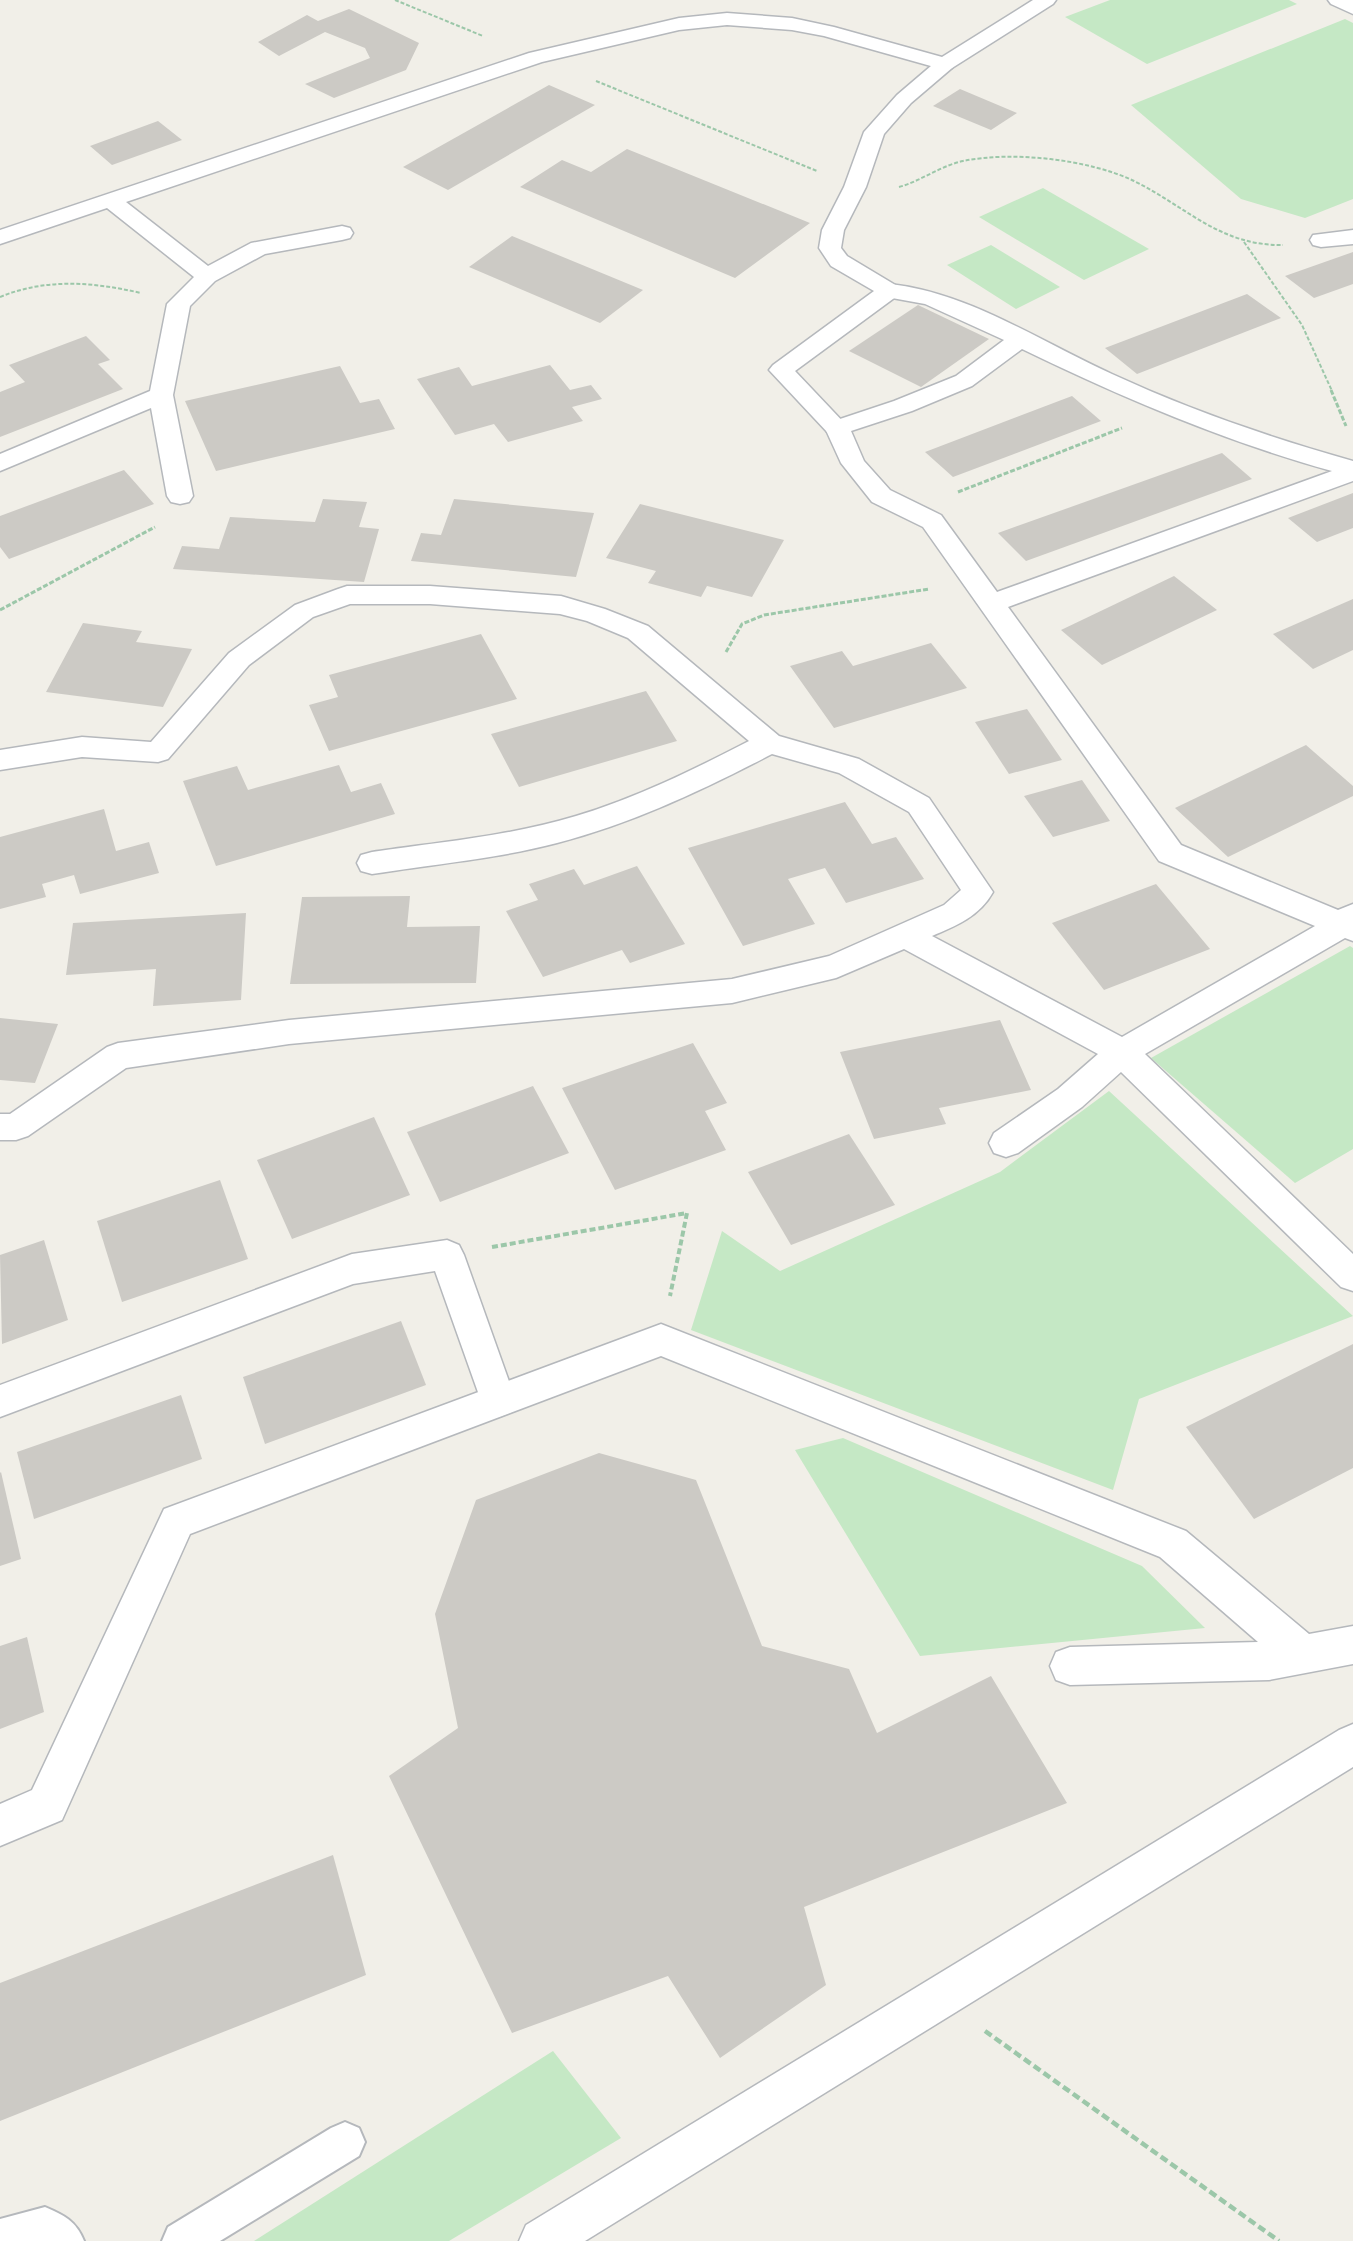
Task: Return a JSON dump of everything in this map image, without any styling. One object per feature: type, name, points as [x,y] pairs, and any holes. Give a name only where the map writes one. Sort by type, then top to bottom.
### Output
[{"type":"street","points":[[1046,0],[945,64],[904,99],[874,132],[855,187],[833,230],[830,248],[839,261],[889,291],[914,292],[947,303],[1105,379],[1174,408],[1298,454],[1353,471]]},
{"type":"street","points":[[1338,0],[1353,8]]},
{"type":"street","points":[[0,237],[536,57],[679,24],[727,19],[781,22],[827,31],[945,64]]},
{"type":"street","points":[[110,200],[207,276]]},
{"type":"street","points":[[180,496],[161,395],[179,304],[207,276],[259,248],[342,233]]},
{"type":"street","points":[[1321,240],[1353,237]]},
{"type":"street","points":[[889,291],[781,370],[837,428],[853,463],[881,496],[932,521],[1170,852],[1350,923]]},
{"type":"street","points":[[837,428],[903,406],[964,381],[1021,339]]},
{"type":"street","points":[[0,463],[161,395]]},
{"type":"street","points":[[991,604],[1353,471]]},
{"type":"street","points":[[0,760],[82,747],[158,752],[239,659],[304,611],[347,595],[429,595],[561,605],[596,615],[638,632],[769,743],[849,766],[920,805],[978,892],[955,913],[836,966],[732,991],[289,1032],[118,1056],[16,1127],[0,1127]]},
{"type":"street","points":[[372,863],[507,842],[579,826],[662,797],[769,743]]},
{"type":"street","points":[[1006,1143],[1070,1098],[1122,1052],[1350,923]]},
{"type":"street","points":[[904,935],[1122,1052],[1353,1276]]},
{"type":"street","points":[[0,1401],[352,1269],[447,1255],[498,1401]]},
{"type":"street","points":[[0,1825],[47,1805],[177,1521],[661,1340],[1173,1545],[1303,1655]]},
{"type":"street","points":[[1070,1666],[1269,1661],[1353,1645]]},
{"type":"street","points":[[542,2241],[1353,1744]]},
{"type":"lane","points":[[182,2241],[345,2142]]},
{"type":"lane","points":[[0,2239],[45,2227],[64,2241]]},
{"type":"path","points":[[395,0],[855,187],[883,190],[906,186],[960,162],[1001,158],[1090,166],[1138,183],[1210,227],[1244,242],[1271,247],[1321,240]]},
{"type":"path","points":[[1244,242],[1257,266],[1283,296],[1302,326],[1348,432]]},
{"type":"path","points":[[0,297],[40,285],[112,285],[179,304]]},
{"type":"path","points":[[910,510],[1174,408]]},
{"type":"path","points":[[0,610],[110,553],[162,522],[180,496]]},
{"type":"path","points":[[705,688],[742,624],[764,615],[975,581]]},
{"type":"path","points":[[447,1255],[687,1213],[661,1340]]},
{"type":"path","points":[[940,1999],[1279,2241]]},
{"type":"green space","points":[[1110,0],[1289,0],[1297,4],[1147,64],[1065,17]]},
{"type":"green space","points":[[1345,19],[1353,23],[1353,199],[1305,218],[1241,199],[1131,105]]},
{"type":"green space","points":[[1043,188],[1149,249],[1084,280],[979,217]]},
{"type":"green space","points":[[991,245],[1060,287],[1016,309],[947,265]]},
{"type":"green space","points":[[1350,946],[1353,948],[1353,1149],[1295,1183],[1151,1058]]},
{"type":"green space","points":[[1109,1091],[1353,1316],[1139,1399],[1113,1490],[691,1330],[722,1231],[780,1271],[1000,1172]]},
{"type":"green space","points":[[843,1438],[1142,1566],[1205,1628],[920,1656],[795,1450]]},
{"type":"green space","points":[[553,2051],[621,2138],[449,2241],[254,2241]]},
{"type":"building","points":[[349,9],[419,43],[406,70],[334,98],[305,84],[370,58],[365,48],[325,32],[279,56],[258,42],[307,15],[318,21]]},
{"type":"building","points":[[549,85],[595,105],[448,190],[403,167]]},
{"type":"building","points":[[960,89],[1017,113],[991,130],[933,106]]},
{"type":"building","points":[[158,121],[182,140],[112,165],[90,146]]},
{"type":"building","points":[[627,149],[810,223],[735,278],[520,187],[562,160],[591,172]]},
{"type":"building","points":[[512,236],[643,290],[600,323],[469,267]]},
{"type":"building","points":[[1353,252],[1353,284],[1314,298],[1285,276]]},
{"type":"building","points":[[1247,294],[1281,318],[1137,374],[1105,348]]},
{"type":"building","points":[[918,305],[989,339],[921,387],[849,351]]},
{"type":"building","points":[[86,336],[110,360],[98,364],[123,389],[0,437],[0,392],[25,382],[9,365]]},
{"type":"building","points":[[550,365],[570,390],[591,385],[602,399],[572,407],[583,421],[508,442],[494,424],[455,435],[417,379],[459,367],[472,386]]},
{"type":"building","points":[[340,366],[360,403],[379,399],[395,429],[216,471],[185,401]]},
{"type":"building","points":[[1072,396],[1101,421],[953,477],[925,452]]},
{"type":"building","points":[[1222,453],[1252,479],[1026,561],[998,533]]},
{"type":"building","points":[[124,470],[154,504],[9,559],[0,547],[0,516]]},
{"type":"building","points":[[1353,493],[1353,528],[1317,542],[1288,518]]},
{"type":"building","points":[[323,499],[367,502],[359,527],[379,529],[364,582],[173,569],[182,546],[219,549],[230,517],[315,522]]},
{"type":"building","points":[[454,499],[594,513],[576,577],[411,561],[421,533],[441,535]]},
{"type":"building","points":[[640,504],[784,540],[752,597],[707,586],[701,597],[648,583],[656,571],[606,558]]},
{"type":"building","points":[[1174,576],[1217,610],[1102,665],[1061,630]]},
{"type":"building","points":[[1353,599],[1353,650],[1313,669],[1273,634]]},
{"type":"building","points":[[83,623],[142,631],[136,642],[192,649],[163,707],[46,692]]},
{"type":"building","points":[[481,634],[517,699],[329,751],[309,705],[338,697],[329,675]]},
{"type":"building","points":[[931,643],[967,688],[834,728],[790,666],[842,651],[853,666]]},
{"type":"building","points":[[646,691],[677,741],[519,787],[491,734]]},
{"type":"building","points":[[1027,709],[1062,760],[1009,774],[975,722]]},
{"type":"building","points":[[1306,745],[1353,786],[1353,796],[1228,857],[1175,808]]},
{"type":"building","points":[[339,765],[351,792],[381,783],[395,814],[216,866],[183,781],[237,766],[248,790]]},
{"type":"building","points":[[1082,780],[1110,821],[1053,837],[1024,796]]},
{"type":"building","points":[[845,802],[872,844],[896,837],[924,879],[846,903],[825,868],[788,879],[815,924],[743,946],[688,848]]},
{"type":"building","points":[[104,809],[116,851],[149,842],[159,873],[80,894],[74,875],[42,884],[46,897],[0,909],[0,837]]},
{"type":"building","points":[[637,866],[685,944],[630,963],[622,950],[543,977],[506,911],[538,900],[529,884],[574,869],[584,885]]},
{"type":"building","points":[[1156,884],[1210,949],[1104,990],[1052,923]]},
{"type":"building","points":[[410,896],[407,927],[480,926],[476,983],[290,984],[302,897]]},
{"type":"building","points":[[246,913],[241,1000],[153,1006],[156,969],[66,975],[73,923]]},
{"type":"building","points":[[0,1018],[58,1024],[35,1083],[0,1080]]},
{"type":"building","points":[[1000,1020],[1031,1090],[939,1108],[946,1124],[874,1139],[840,1052]]},
{"type":"building","points":[[693,1043],[727,1103],[705,1111],[726,1150],[615,1190],[562,1088]]},
{"type":"building","points":[[533,1086],[569,1153],[440,1202],[407,1132]]},
{"type":"building","points":[[374,1117],[410,1195],[292,1239],[257,1160]]},
{"type":"building","points":[[849,1134],[895,1205],[791,1245],[748,1172]]},
{"type":"building","points":[[220,1180],[248,1259],[122,1302],[97,1221]]},
{"type":"building","points":[[44,1240],[68,1320],[2,1344],[0,1255]]},
{"type":"building","points":[[401,1321],[426,1385],[265,1444],[243,1377]]},
{"type":"building","points":[[1353,1344],[1353,1468],[1254,1519],[1186,1427]]},
{"type":"building","points":[[181,1395],[202,1459],[34,1519],[17,1452]]},
{"type":"building","points":[[599,1453],[696,1480],[762,1646],[849,1669],[877,1733],[991,1676],[1067,1803],[804,1907],[826,1985],[720,2058],[668,1976],[512,2033],[389,1776],[458,1728],[435,1614],[476,1500]]},
{"type":"building","points":[[0,1473],[21,1559],[0,1566]]},
{"type":"building","points":[[27,1637],[44,1712],[0,1729],[0,1646]]},
{"type":"building","points":[[333,1855],[366,1975],[0,2121],[0,1983]]}]
